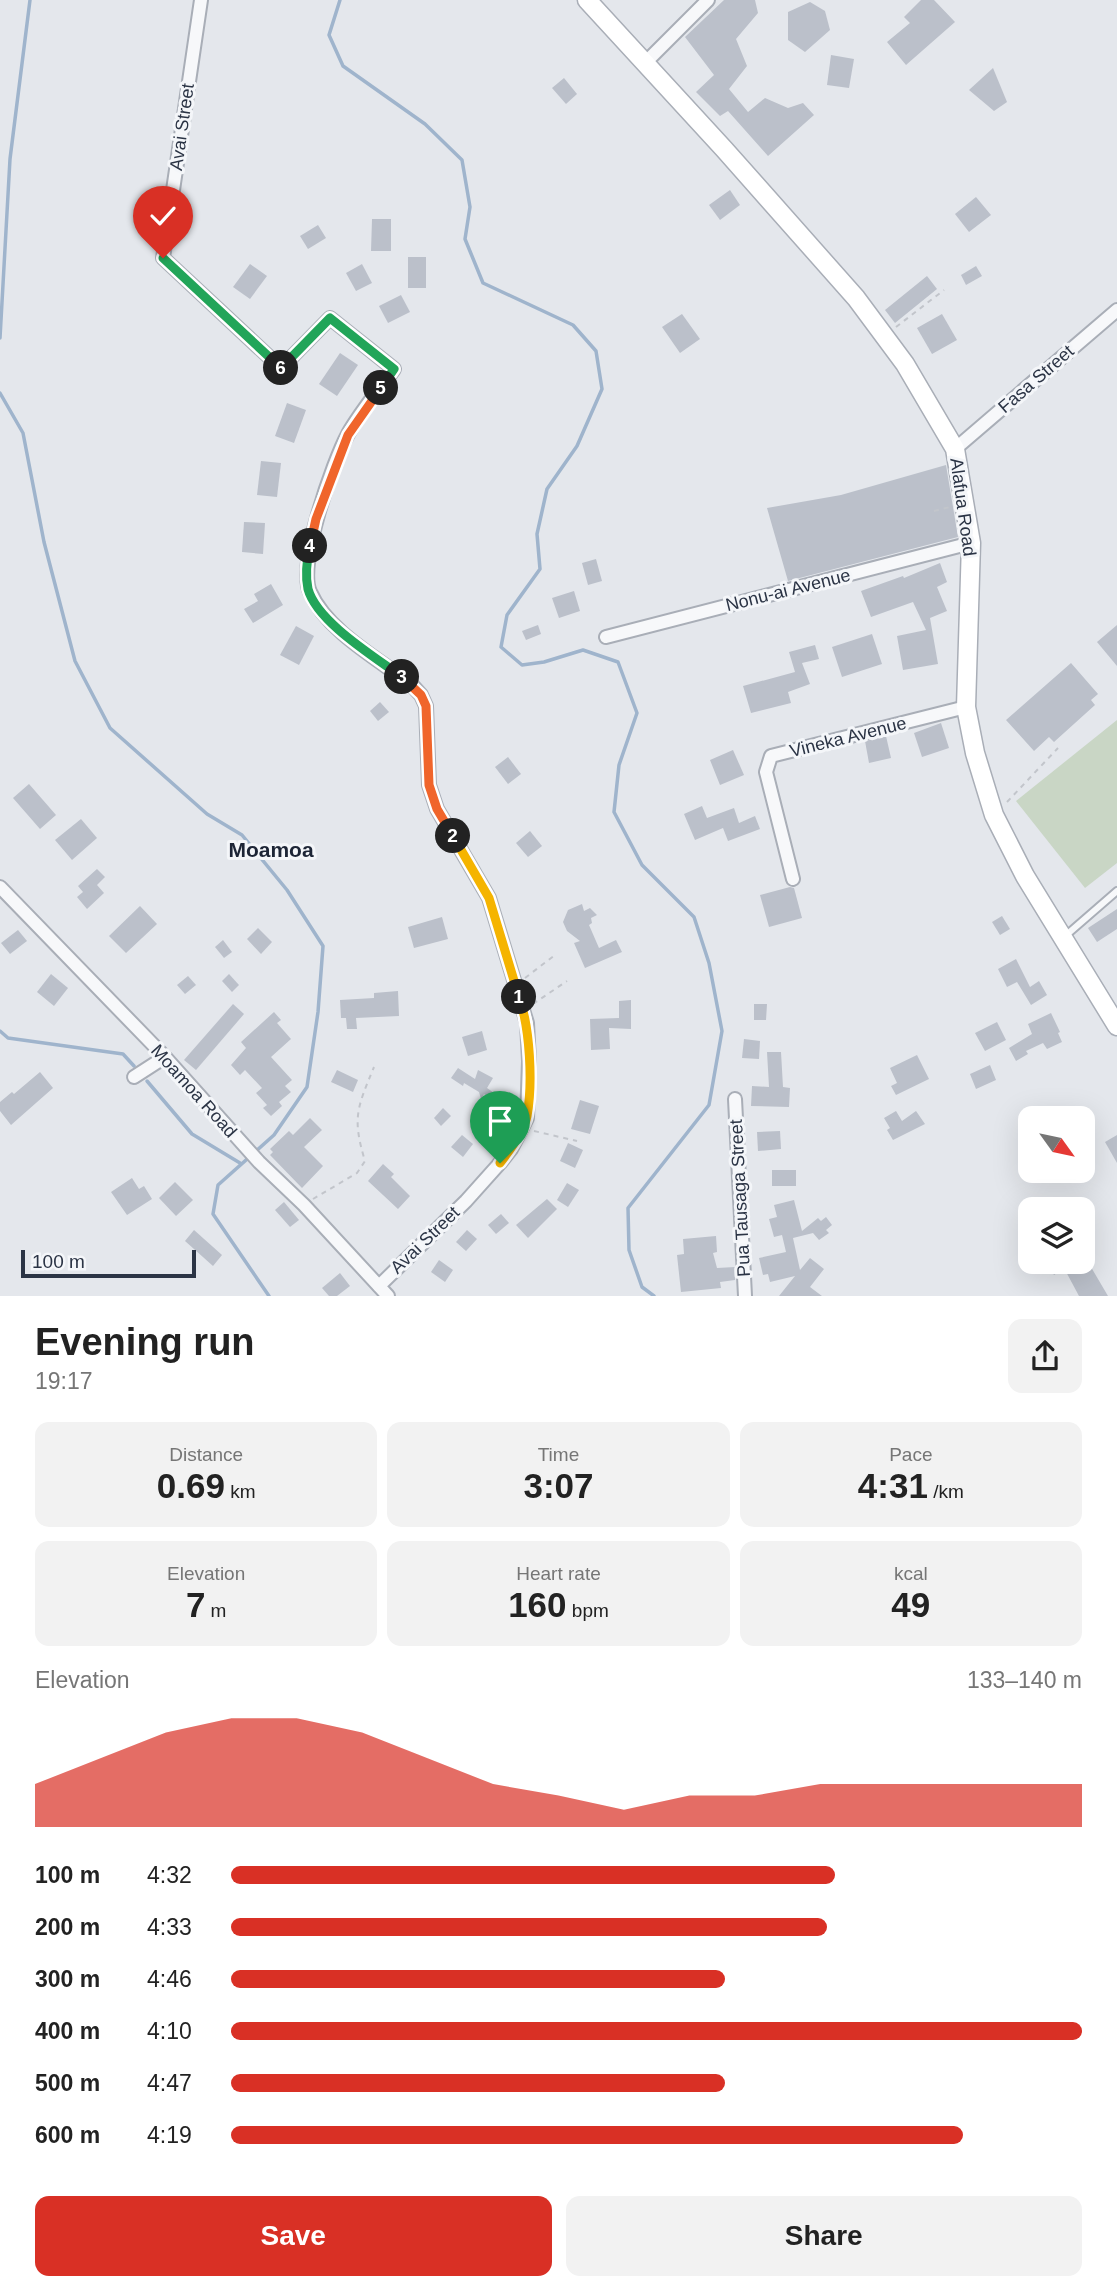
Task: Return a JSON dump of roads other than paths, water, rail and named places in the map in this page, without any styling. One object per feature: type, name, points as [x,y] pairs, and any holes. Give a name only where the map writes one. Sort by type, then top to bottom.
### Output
[{"type":"street","name":"Avai Street","points":[[201,0],[163,258],[281,368],[330,318],[394,369],[348,435],[316,519],[307,561],[309,590],[329,622],[411,684],[421,695],[426,706],[429,785],[437,809],[489,898],[527,1023],[527,1118],[511,1149],[466,1201],[379,1286]]},
{"type":"street","name":"Alafua Road","points":[[587,0],[856,298],[905,364],[955,449],[971,543],[966,707],[975,753],[994,816],[1025,876],[1117,1026]]},
{"type":"street","points":[[645,63],[708,0]]},
{"type":"street","name":"Fasa Street","points":[[955,449],[1117,310]]},
{"type":"street","name":"Nonu-ai Avenue","points":[[606,636],[971,543]]},
{"type":"street","name":"Vineka Avenue","points":[[793,879],[766,772],[771,756],[966,707]]},
{"type":"street","name":"Moamoa Road","points":[[0,887],[388,1296]]},
{"type":"street","points":[[134,1077],[164,1057]]},
{"type":"street","name":"Pua Tausaga Street","points":[[735,1099],[745,1296]]},
{"type":"lane","points":[[1063,938],[1117,891]]},
{"type":"waterway","points":[[0,338],[10,159],[30,0]]},
{"type":"waterway","points":[[340,0],[329,35],[343,66],[425,124],[462,160],[470,207],[465,239],[483,283],[573,325],[596,351],[602,389],[577,446],[547,489],[537,534],[540,569],[507,615],[501,647],[522,665],[544,662],[583,650],[618,662],[637,713],[619,765],[614,812],[642,865],[694,917],[709,963],[722,1031],[709,1105],[628,1208],[629,1250],[642,1287],[654,1296]]},
{"type":"waterway","points":[[0,393],[23,433],[44,542],[75,661],[110,728],[207,814],[242,835],[287,890],[323,946],[318,1012],[307,1087],[274,1135],[218,1185],[213,1214],[269,1296]]},
{"type":"waterway","points":[[0,1031],[8,1038],[123,1054],[134,1066]]},
{"type":"waterway","points":[[147,1081],[192,1134],[240,1163]]},
{"type":"district","name":"Moamoa","points":[[271,849]]}]
